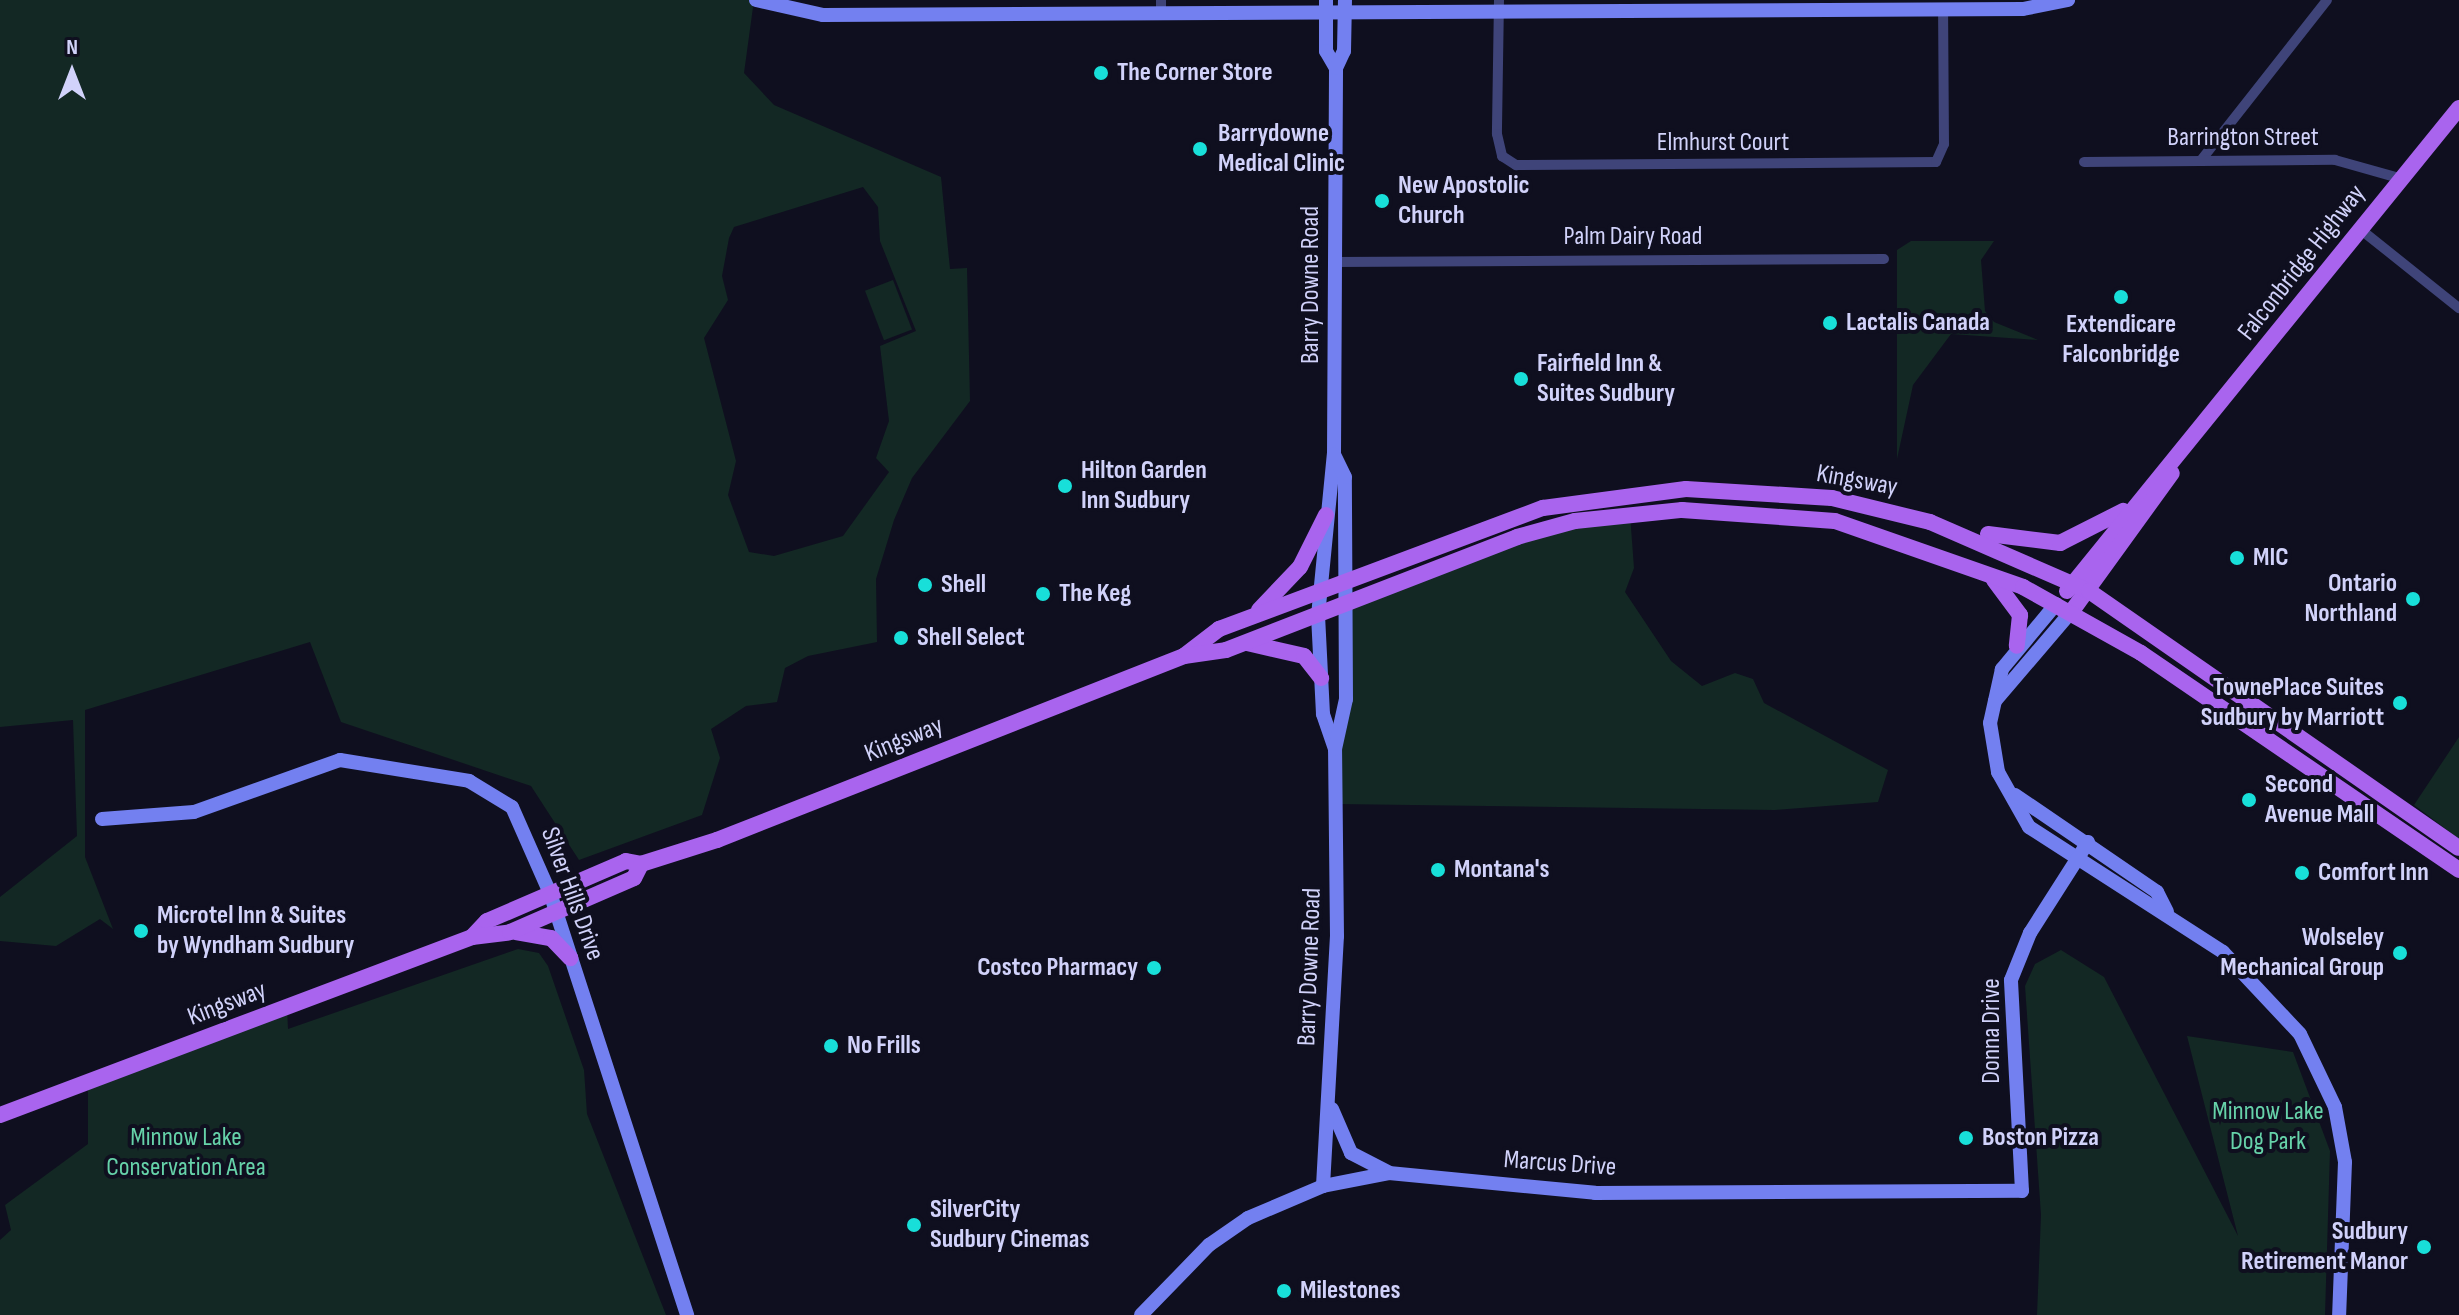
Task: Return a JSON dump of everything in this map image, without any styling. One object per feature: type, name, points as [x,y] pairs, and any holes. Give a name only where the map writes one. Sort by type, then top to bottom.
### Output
[{"type":"main road","name":"Falconbridge Highway","points":[[2072,611],[2081,588],[2134,503],[2185,450],[2399,178],[2459,108]]},
{"type":"main road","name":"Falconbridge Highway","points":[[2056,604],[2081,588],[2148,515],[2185,450]]},
{"type":"main road","name":"Kingsway","points":[[1184,656],[1219,629],[1512,517],[1658,491],[1832,498],[1944,528],[2081,588],[2459,848]]},
{"type":"main road","points":[[1944,528],[2060,543],[2100,529],[2134,503]]},
{"type":"main road","name":"Kingsway","points":[[472,937],[487,921],[626,861],[641,864],[1184,656],[1245,642],[1346,606],[1545,527],[1682,510],[1814,516],[1989,572],[2072,611],[2459,870]]},
{"type":"main road","points":[[1251,617],[1300,567],[1326,515]]},
{"type":"main road","points":[[1989,572],[2020,615],[2017,646]]},
{"type":"main road","points":[[1245,642],[1304,656],[1321,678]]},
{"type":"main road","name":"Kingsway","points":[[0,1115],[472,937],[510,932],[634,878],[641,864]]},
{"type":"main road","points":[[510,932],[551,938],[570,958]]},
{"type":"street","points":[[756,0],[823,15],[1161,6],[1646,6],[1943,10],[2023,9],[2068,0]]},
{"type":"street","points":[[2202,159],[2327,0]]},
{"type":"street","name":"Barry Downe Road","points":[[1326,6],[1326,51],[1336,68]]},
{"type":"street","name":"Barry Downe Road","points":[[1335,749],[1321,678],[1318,616],[1334,454],[1336,68],[1345,6]]},
{"type":"street","name":"Elmhurst Court","points":[[1500,6],[1497,134],[1502,156],[1516,165],[1924,165],[1943,154],[1943,10]]},
{"type":"street","name":"Barrington Street","points":[[2084,162],[2202,159],[2358,161],[2399,178]]},
{"type":"street","points":[[2360,229],[2459,308]]},
{"type":"street","name":"Palm Dairy Road","points":[[1335,262],[1884,259]]},
{"type":"street","name":"Barry Downe Road","points":[[1323,1186],[1329,1097],[1335,749],[1346,699],[1345,477],[1334,454]]},
{"type":"street","points":[[2056,604],[2017,646],[1995,701],[1993,756],[2015,795],[2018,817],[2144,906],[2167,912],[2223,952],[2286,1015],[2329,1093],[2347,1190],[2339,1315]]},
{"type":"street","points":[[1995,701],[2072,611]]},
{"type":"street","name":"Silver Hills Drive","points":[[102,819],[194,812],[319,765],[361,762],[490,790],[512,807],[550,893],[687,1315]]},
{"type":"street","points":[[2015,795],[2157,892],[2167,912]]},
{"type":"street","name":"Donna Drive","points":[[2022,1191],[2011,980],[2088,842]]},
{"type":"street","points":[[1329,1097],[1351,1153],[1389,1173]]},
{"type":"street","name":"Marcus Drive","points":[[1141,1315],[1226,1232],[1323,1186],[1389,1173],[1595,1193],[2022,1191]]},
{"type":"green space","points":[[0,0],[754,0],[744,73],[774,105],[941,177],[950,269],[967,268],[970,401],[912,478],[894,520],[876,579],[877,642],[808,656],[785,668],[777,702],[746,706],[711,729],[720,758],[702,815],[579,860],[531,786],[341,722],[310,642],[85,710],[85,857],[113,929],[100,919],[56,946],[0,941],[0,897],[77,836],[73,720],[0,727]],"holes":[[[863,187],[878,207],[880,241],[916,331],[880,346],[889,421],[876,458],[889,472],[843,536],[774,556],[749,552],[728,495],[736,461],[704,338],[728,300],[722,276],[729,238],[734,227]]]},
{"type":"green space","points":[[1911,241],[1994,241],[1981,260],[1985,311],[1994,322],[2038,340],[1951,334],[1913,385],[1897,459],[1897,250]]},
{"type":"green space","points":[[893,280],[912,329],[884,340],[865,291]]},
{"type":"green space","points":[[1630,514],[1634,568],[1625,592],[1671,661],[1702,686],[1735,673],[1753,679],[1764,703],[1888,770],[1878,802],[1775,810],[1337,804],[1346,606],[1485,550]]},
{"type":"green space","points":[[2459,737],[2459,839],[2414,805]]},
{"type":"green space","name":"Minnow Lake Conservation Area","points":[[518,949],[539,953],[548,966],[584,1070],[587,1114],[666,1315],[0,1315],[0,1240],[11,1230],[5,1205],[88,1144],[88,1083],[287,1007],[288,1029]]},
{"type":"green space","name":"Minnow Lake Dog Park","points":[[2061,950],[2104,977],[2238,1236],[2187,1036],[2293,1052],[2330,1151],[2325,1315],[2037,1315],[2041,1215],[2025,986],[2035,964]]},
{"type":"place","name":"The Corner Store","points":[[1101,73]]},
{"type":"place","name":"Barrydowne Medical Clinic","points":[[1200,149]]},
{"type":"place","name":"New Apostolic Church","points":[[1382,201]]},
{"type":"place","name":"Extendicare Falconbridge","points":[[2121,297]]},
{"type":"place","name":"Lactalis Canada","points":[[1830,323]]},
{"type":"place","name":"Fairfield Inn & Suites Sudbury","points":[[1521,379]]},
{"type":"place","name":"Hilton Garden Inn Sudbury","points":[[1065,486]]},
{"type":"place","name":"MIC","points":[[2237,558]]},
{"type":"place","name":"Shell","points":[[925,585]]},
{"type":"place","name":"The Keg","points":[[1043,594]]},
{"type":"place","name":"Ontario Northland","points":[[2413,599]]},
{"type":"place","name":"Shell Select","points":[[901,638]]},
{"type":"place","name":"TownePlace Suites Sudbury by Marriott","points":[[2400,703]]},
{"type":"place","name":"Second Avenue Mall","points":[[2249,800]]},
{"type":"place","name":"Montana's","points":[[1438,870]]},
{"type":"place","name":"Comfort Inn","points":[[2302,873]]},
{"type":"place","name":"Microtel Inn & Suites by Wyndham Sudbury","points":[[141,931]]},
{"type":"place","name":"Wolseley Mechanical Group","points":[[2400,953]]},
{"type":"place","name":"Costco Pharmacy","points":[[1154,968]]},
{"type":"place","name":"No Frills","points":[[831,1046]]},
{"type":"place","name":"Boston Pizza","points":[[1966,1138]]},
{"type":"place","name":"SilverCity Sudbury Cinemas","points":[[914,1225]]},
{"type":"place","name":"Sudbury Retirement Manor","points":[[2424,1247]]},
{"type":"place","name":"Milestones","points":[[1284,1291]]}]
